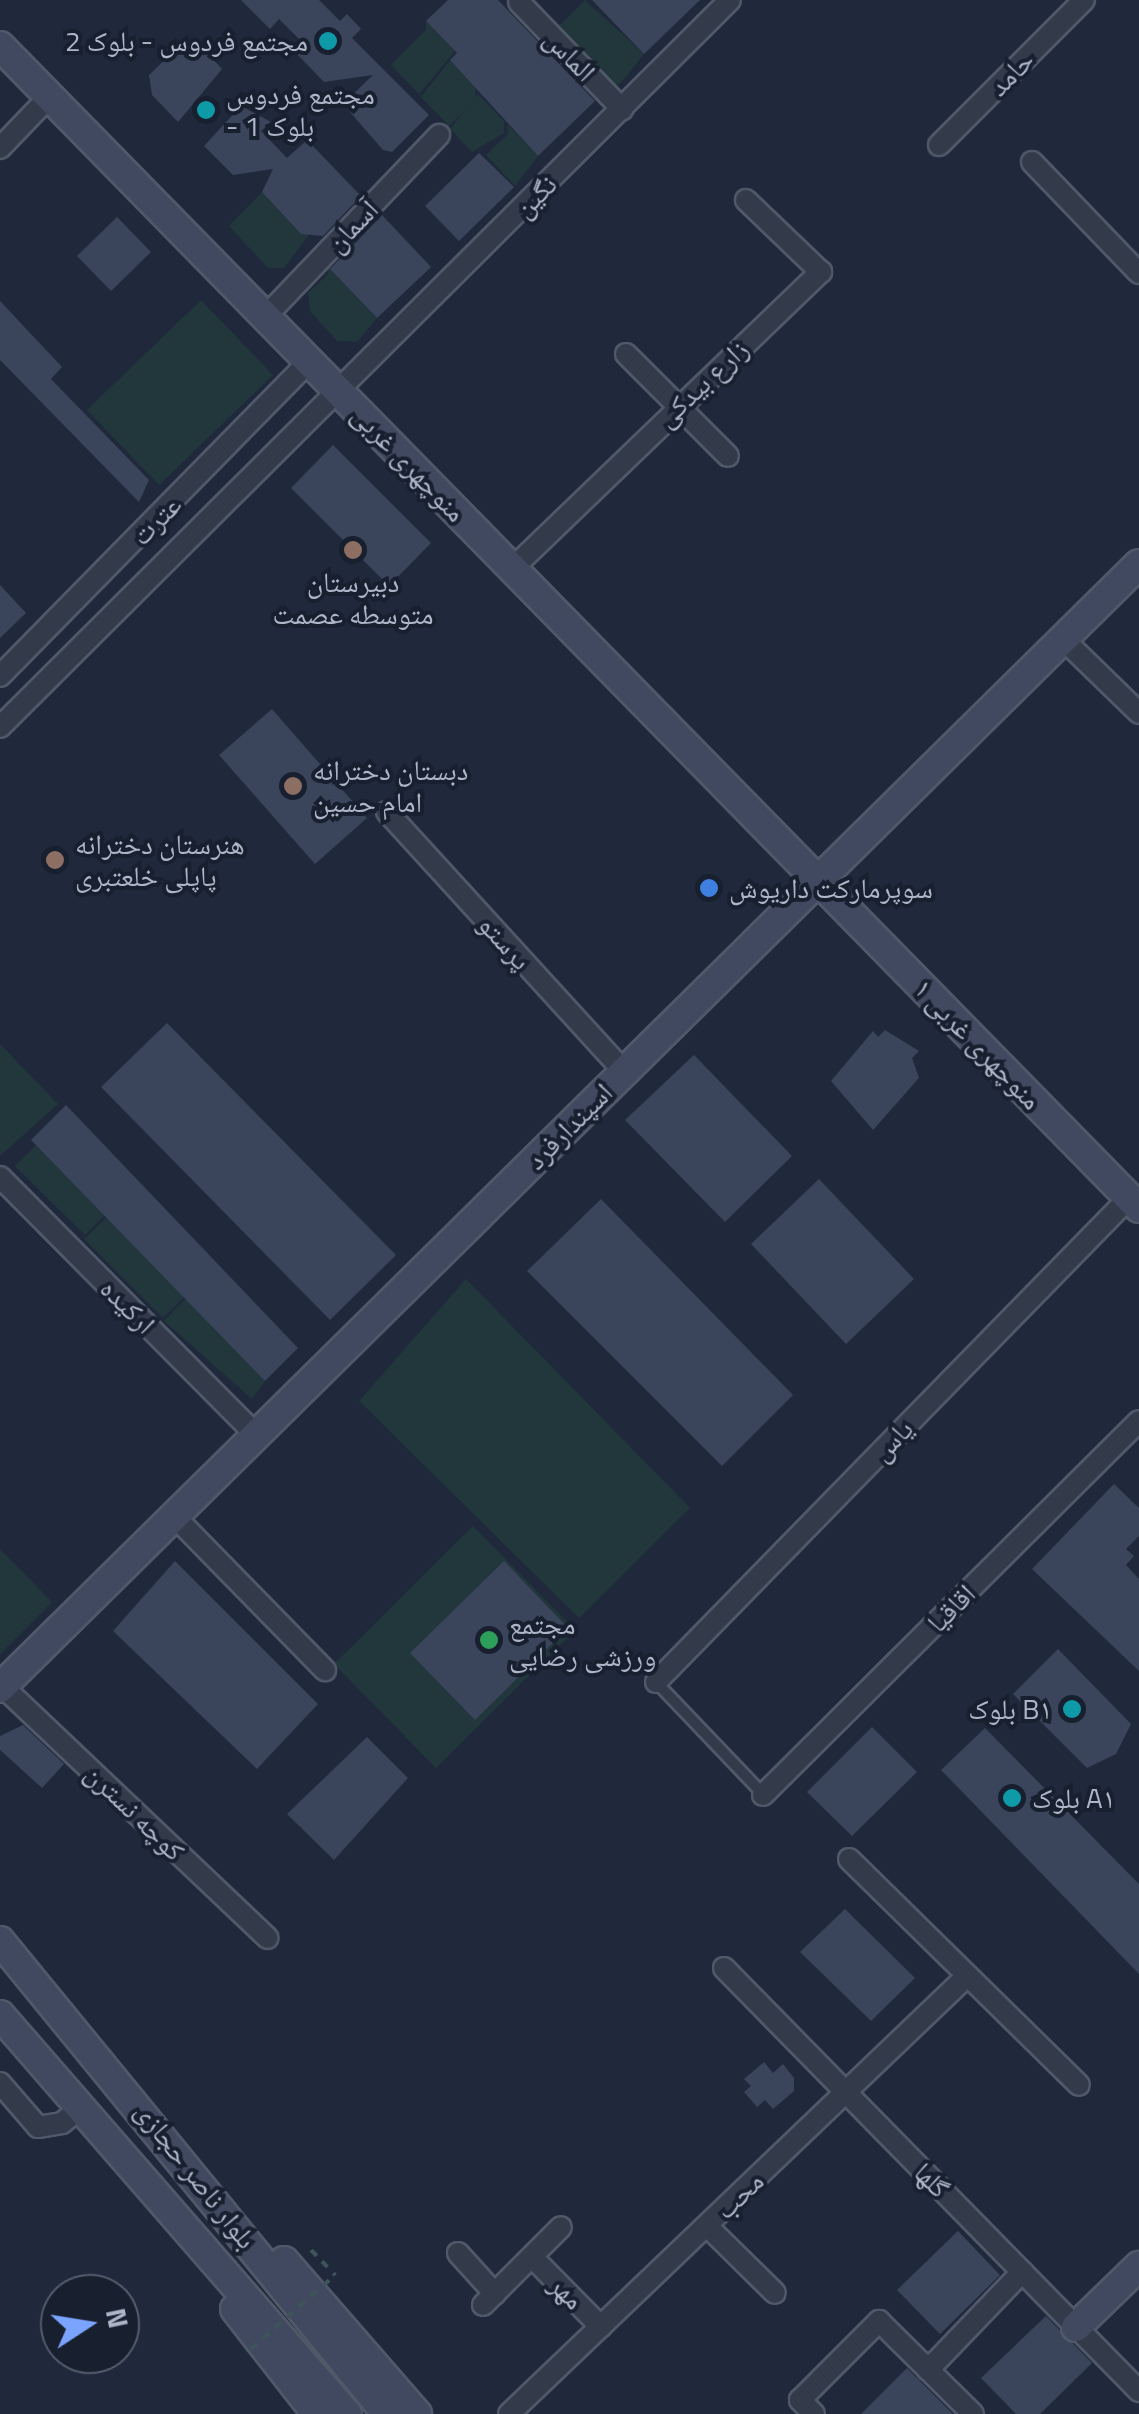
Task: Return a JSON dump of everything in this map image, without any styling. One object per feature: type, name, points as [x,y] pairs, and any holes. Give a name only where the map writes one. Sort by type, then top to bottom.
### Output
[{"type":"street","name":"نگین","points":[[0,727],[340,393],[730,0]]},
{"type":"street","name":"حامد","points":[[939,145],[1084,0]]},
{"type":"street","name":"الماس","points":[[518,2],[622,109]]},
{"type":"street","name":"منوچهری غربی","points":[[0,46],[818,880]]},
{"type":"street","points":[[0,148],[50,96]]},
{"type":"street","name":"آسمان","points":[[265,316],[439,135]]},
{"type":"street","points":[[1032,162],[1134,260]]},
{"type":"street","name":"زارع بیدکی","points":[[512,568],[678,404],[821,272],[746,200]]},
{"type":"street","points":[[626,354],[728,456]]},
{"type":"street","name":"عترت","points":[[0,676],[310,362]]},
{"type":"street","name":"اسپندارفرد","points":[[1,1687],[1139,564]]},
{"type":"street","points":[[1063,638],[1139,714]]},
{"type":"street","name":"پرستو","points":[[387,812],[624,1072]]},
{"type":"street","name":"منوچهری غربی ۱","points":[[818,880],[1134,1203]]},
{"type":"street","name":"ارکیده","points":[[0,1176],[256,1435]]},
{"type":"street","name":"یاس","points":[[656,1682],[1134,1203]]},
{"type":"street","name":"اقاقیا","points":[[764,1795],[1139,1421]]},
{"type":"street","points":[[174,1516],[325,1670]]},
{"type":"street","name":"کوچه نسترن","points":[[1,1687],[268,1938]]},
{"type":"street","points":[[849,1859],[1079,2085]]},
{"type":"street","name":"بلوار ناصر حجازی","points":[[0,1941],[157,2124],[386,2414]]},
{"type":"street","name":"گلها","points":[[724,1968],[1139,2391]]},
{"type":"street","name":"محب","points":[[509,2414],[967,1976]]},
{"type":"street","name":"بلوار ناصر حجازی","points":[[0,2015],[347,2414]]},
{"type":"street","points":[[0,2083],[38,2127],[51,2128],[79,2109]]},
{"type":"street","points":[[157,2124],[418,2414]]},
{"type":"street","points":[[123,2160],[316,2414]]},
{"type":"street","points":[[707,2226],[775,2293]]},
{"type":"street","name":"مهر","points":[[458,2253],[489,2300],[561,2227]]},
{"type":"street","name":"مهر","points":[[532,2257],[601,2327]]},
{"type":"street","points":[[1076,2326],[1139,2266]]},
{"type":"street","points":[[928,2370],[1022,2272]]},
{"type":"street","points":[[814,2414],[800,2400],[879,2321],[973,2414]]},
{"type":"lane","points":[[656,1682],[764,1795]]},
{"type":"path","points":[[251,2349],[335,2275],[310,2248]]},
{"type":"green space","points":[[585,0],[644,54],[620,84],[609,86],[555,30]]},
{"type":"green space","points":[[426,21],[455,51],[419,94],[391,65],[426,30]]},
{"type":"green space","points":[[450,60],[476,88],[475,101],[449,126],[421,97]]},
{"type":"green space","points":[[478,94],[504,121],[504,133],[472,152],[450,129]]},
{"type":"green space","points":[[507,124],[538,156],[515,186],[486,155],[508,134]]},
{"type":"green space","points":[[262,192],[301,234],[311,232],[284,268],[268,268],[229,226]]},
{"type":"green space","points":[[326,265],[377,318],[357,342],[337,341],[310,311],[308,293],[328,274]]},
{"type":"green space","points":[[201,300],[273,375],[159,485],[87,410]]},
{"type":"green space","points":[[0,1044],[58,1104],[0,1156]]},
{"type":"green space","points":[[36,1145],[106,1214],[85,1235],[15,1166]]},
{"type":"green space","points":[[108,1216],[186,1295],[163,1318],[84,1239]]},
{"type":"green space","points":[[466,1279],[690,1508],[579,1618],[359,1401]]},
{"type":"green space","points":[[187,1297],[265,1381],[252,1399],[164,1321]]},
{"type":"green space","points":[[473,1526],[575,1630],[436,1768],[334,1664]]},
{"type":"green space","points":[[0,1549],[52,1602],[0,1654]]},
{"type":"building","points":[[241,0],[319,0],[340,21],[347,14],[361,29],[352,38],[429,115],[392,152],[383,150],[343,104],[373,75],[324,82],[295,52],[304,44],[279,19],[270,29]]},
{"type":"building","points":[[448,0],[498,0],[595,101],[538,156],[450,60],[457,53],[426,21]]},
{"type":"building","points":[[592,0],[700,0],[644,54]]},
{"type":"building","points":[[181,44],[194,58],[203,49],[222,69],[178,122],[152,95],[149,75]]},
{"type":"building","points":[[241,106],[271,122],[261,131],[287,158],[307,140],[361,196],[323,236],[301,234],[262,192],[273,169],[233,175],[204,146]]},
{"type":"building","points":[[479,153],[514,187],[459,241],[425,206]]},
{"type":"building","points":[[382,215],[431,267],[377,318],[330,269]]},
{"type":"building","points":[[117,217],[151,252],[111,291],[77,256]]},
{"type":"building","points":[[0,301],[62,367],[51,379],[149,480],[139,502],[0,360]]},
{"type":"building","points":[[333,445],[431,543],[389,586],[291,488]]},
{"type":"building","points":[[0,585],[26,613],[0,638]]},
{"type":"building","name":"دبستان دخترانه امام حسین","points":[[272,709],[367,818],[315,864],[219,755]]},
{"type":"building","points":[[167,1023],[396,1255],[330,1320],[101,1087]]},
{"type":"building","points":[[885,1030],[919,1051],[912,1058],[919,1078],[873,1130],[831,1081],[873,1031],[878,1037]]},
{"type":"building","points":[[694,1055],[792,1156],[725,1222],[625,1120]]},
{"type":"building","points":[[66,1105],[298,1348],[265,1381],[31,1140]]},
{"type":"building","points":[[819,1179],[914,1279],[846,1344],[751,1244]]},
{"type":"building","points":[[601,1199],[793,1395],[722,1466],[527,1271]]},
{"type":"building","points":[[1114,1484],[1139,1508],[1139,1536],[1126,1549],[1134,1556],[1126,1565],[1139,1579],[1139,1671],[1032,1569]]},
{"type":"building","points":[[175,1561],[318,1704],[257,1769],[113,1631]]},
{"type":"building","name":"مجتمع ورزشی رضایی","points":[[504,1561],[568,1628],[475,1720],[410,1653]]},
{"type":"building","name":"بلوک B۱","points":[[1058,1649],[1131,1724],[1116,1754],[1087,1768],[1013,1694]]},
{"type":"building","points":[[23,1725],[64,1764],[42,1788],[0,1750],[0,1736]]},
{"type":"building","points":[[872,1727],[917,1772],[852,1836],[807,1792]]},
{"type":"building","points":[[985,1728],[1139,1884],[1139,1974],[941,1770]]},
{"type":"building","points":[[367,1737],[408,1778],[334,1860],[287,1814]]},
{"type":"building","points":[[845,1909],[915,1978],[871,2021],[800,1952]]},
{"type":"building","points":[[764,2062],[773,2073],[783,2064],[794,2078],[794,2091],[773,2109],[765,2100],[757,2107],[744,2092],[751,2086],[744,2079]]},
{"type":"building","points":[[958,2231],[1000,2275],[940,2334],[897,2290]]},
{"type":"building","points":[[1046,2316],[1092,2363],[1040,2414],[1016,2414],[981,2378]]},
{"type":"building","points":[[907,2368],[953,2414],[861,2414]]},
{"type":"place","name":"مجتمع فردوس - بلوک 2","points":[[328,41]]},
{"type":"place","name":"مجتمع فردوس - بلوک 1","points":[[206,110]]},
{"type":"place","name":"دبیرستان متوسطه عصمت","points":[[353,550]]},
{"type":"place","name":"دبستان دخترانه امام حسین","points":[[293,786]]},
{"type":"place","name":"هنرستان دخترانه پاپلی خلعتبری","points":[[55,860]]},
{"type":"place","name":"سوپرمارکت داریوش","points":[[709,888]]},
{"type":"place","name":"مجتمع ورزشی رضایی","points":[[489,1640]]},
{"type":"place","name":"بلوک B۱","points":[[1072,1709]]},
{"type":"place","name":"بلوک A۱","points":[[1012,1798]]}]
